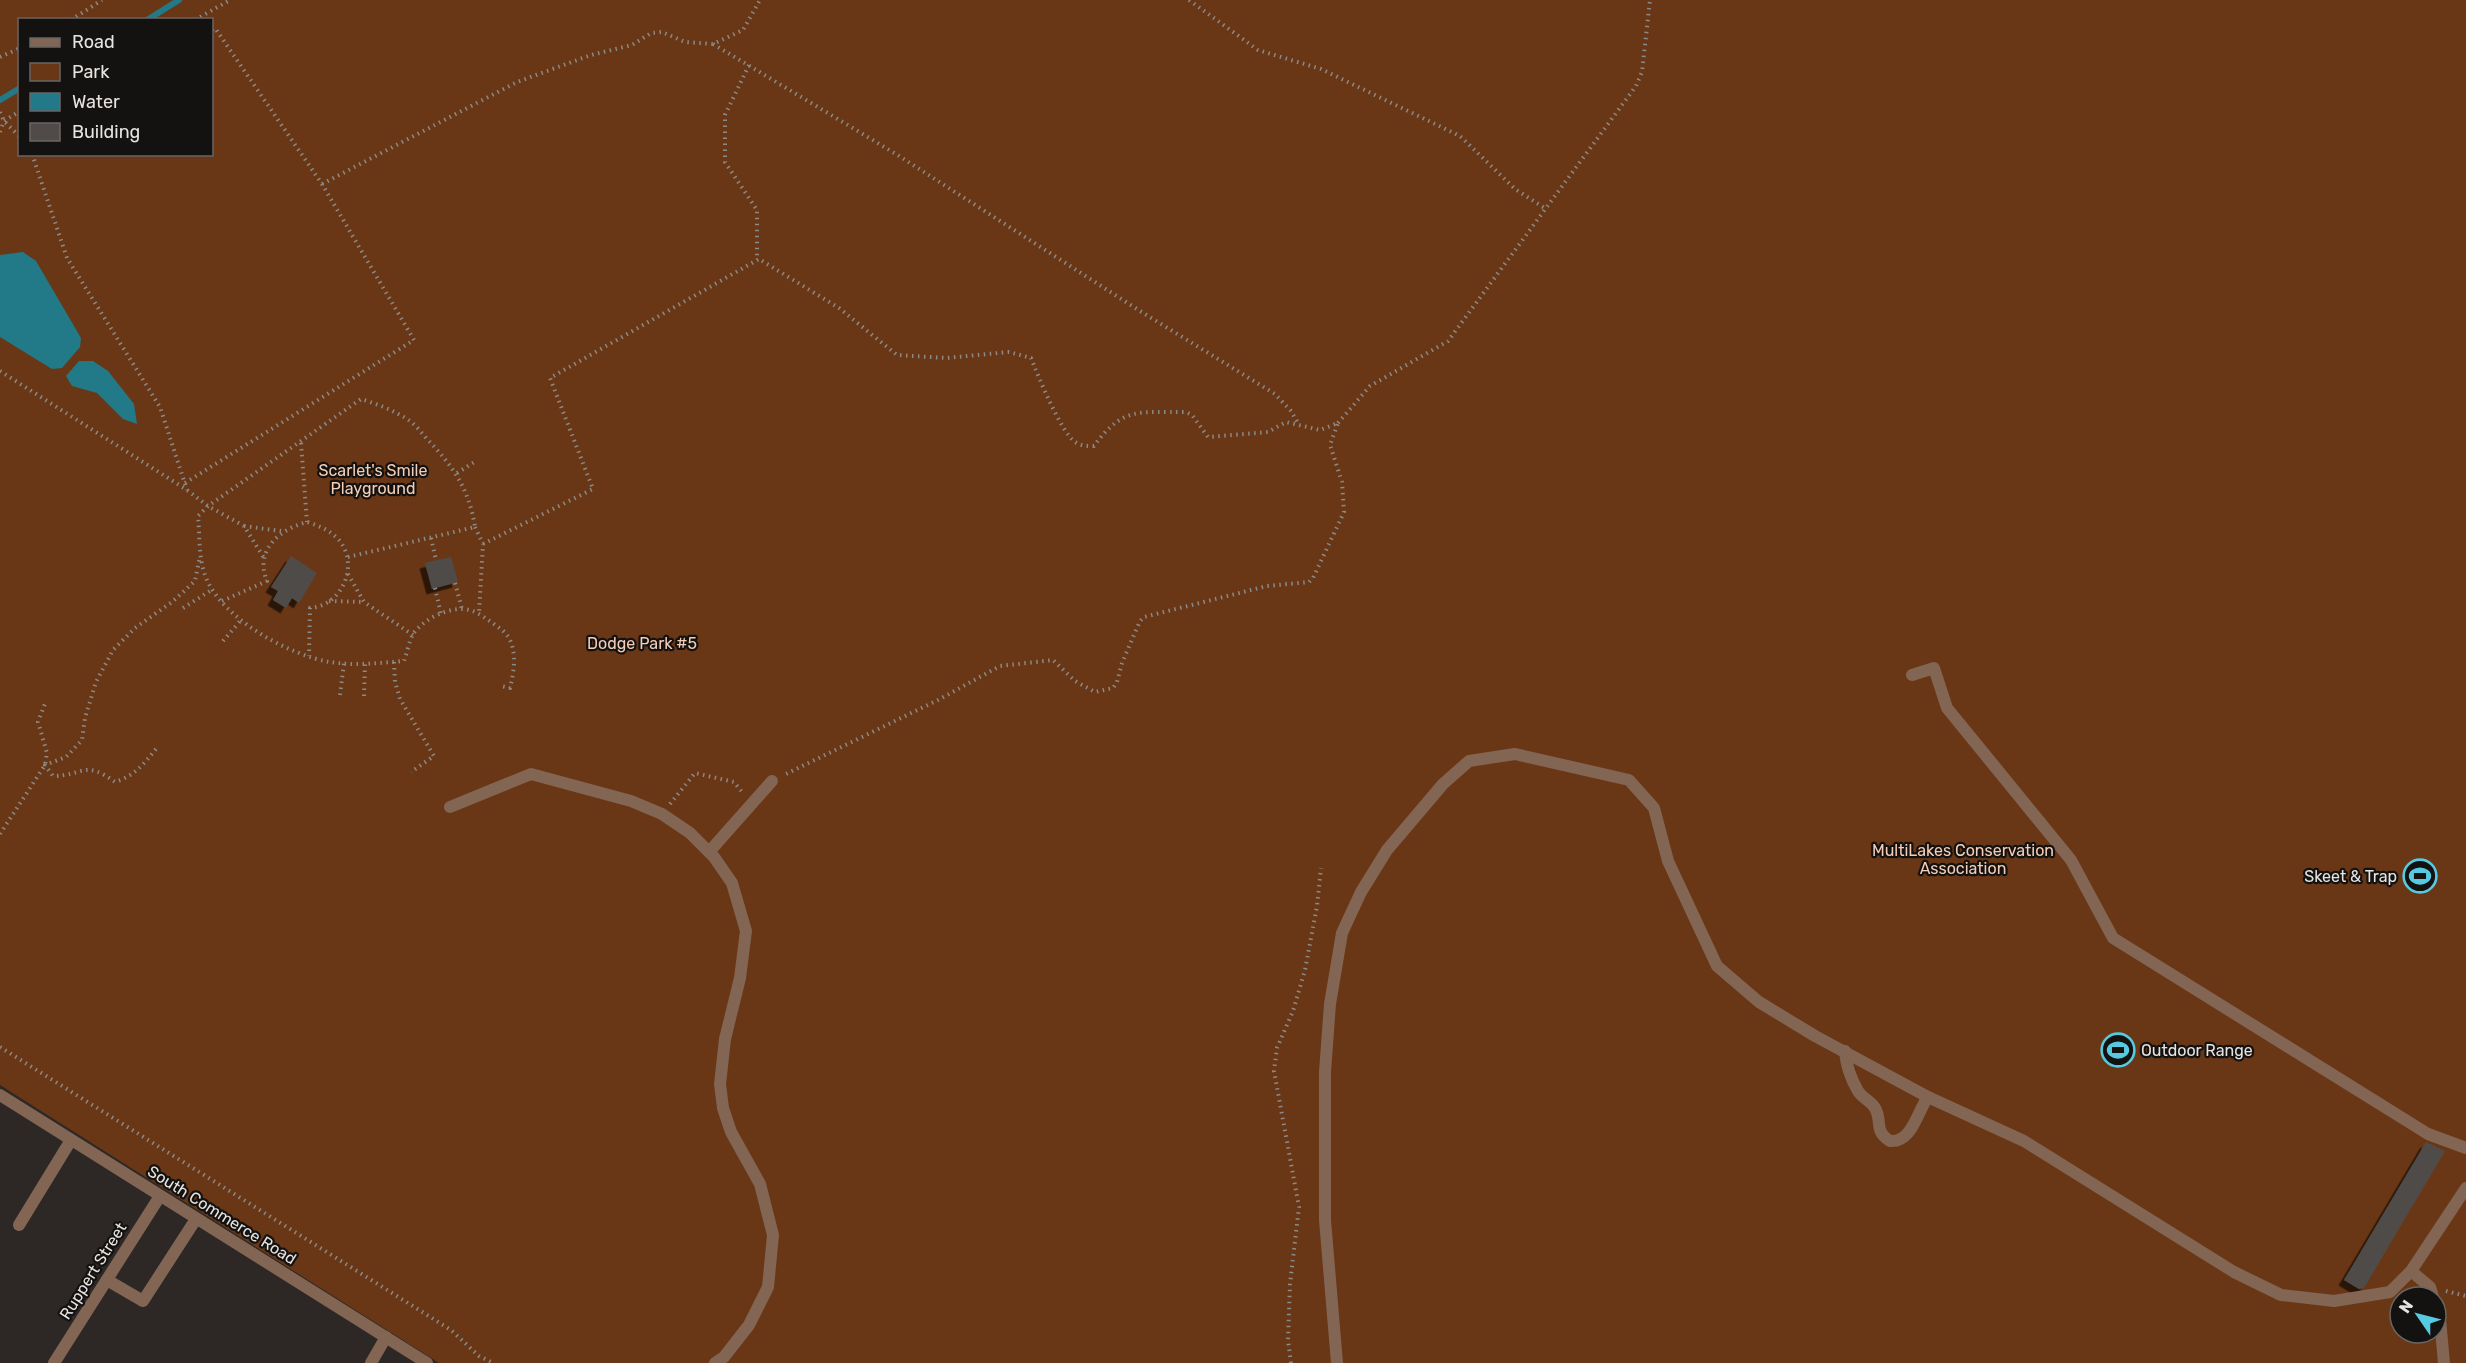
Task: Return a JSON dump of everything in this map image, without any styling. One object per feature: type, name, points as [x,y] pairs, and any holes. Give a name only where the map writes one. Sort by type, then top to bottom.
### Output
[{"type":"street","points":[[1912,675],[1934,668],[1947,708],[2071,860],[2113,938],[2428,1134],[2466,1148]]},
{"type":"street","points":[[1337,1363],[1325,1220],[1325,1072],[1330,1004],[1342,933],[1361,892],[1387,850],[1443,784],[1469,761],[1515,754],[1629,780],[1654,808],[1668,861],[1717,966],[1759,1002],[1815,1036],[1928,1097],[2024,1141],[2234,1272],[2282,1295],[2334,1300],[2390,1292],[2411,1271],[2466,1188]]},
{"type":"street","points":[[450,807],[531,774],[631,801],[662,814],[690,833],[709,852],[732,883],[746,931],[740,978],[725,1039],[720,1084],[730,1132],[760,1184],[773,1235],[768,1287],[749,1325],[720,1361]]},
{"type":"street","points":[[709,852],[772,781]]},
{"type":"street","points":[[1845,1051],[1846,1067],[1854,1079],[1858,1092],[1876,1109],[1880,1133],[1890,1141],[1901,1140],[1907,1135],[1928,1097]]},
{"type":"street","name":"South Commerce Road","points":[[0,1095],[427,1363]]},
{"type":"street","points":[[19,1225],[71,1140]]},
{"type":"street","name":"Ruppert Street","points":[[54,1363],[160,1196]]},
{"type":"street","points":[[107,1280],[143,1301],[196,1219]]},
{"type":"street","points":[[2411,1271],[2428,1285]]},
{"type":"street","points":[[372,1363],[386,1338]]},
{"type":"street","points":[[2442,1345],[2444,1363]]},
{"type":"path","points":[[74,18],[102,0]]},
{"type":"path","points":[[198,18],[230,0]]},
{"type":"path","points":[[712,44],[743,30],[760,0]]},
{"type":"path","points":[[1189,0],[1258,50],[1321,69],[1460,136],[1515,189],[1546,209]]},
{"type":"path","points":[[772,781],[938,700],[1005,664],[1053,660],[1075,681],[1095,692],[1113,688],[1144,617],[1267,586],[1309,582],[1344,512],[1342,482],[1329,445],[1338,423],[1370,386],[1448,341],[1546,209],[1636,86],[1642,72],[1650,0]]},
{"type":"path","points":[[185,483],[414,340],[322,184],[215,28],[213,29]]},
{"type":"path","points":[[322,184],[517,82],[591,55],[632,45],[651,33],[662,32],[685,42],[712,44],[896,154],[1140,311],[1275,394],[1292,411],[1298,423]]},
{"type":"path","points":[[0,57],[18,49]]},
{"type":"path","points":[[749,65],[725,115],[725,162],[757,210],[757,260]]},
{"type":"path","points":[[0,112],[4,121],[18,135]]},
{"type":"path","points":[[0,132],[4,121],[18,112]]},
{"type":"path","points":[[33,156],[67,258],[160,407],[187,490]]},
{"type":"path","points":[[757,260],[839,308],[897,355],[946,358],[1009,352],[1031,358],[1050,403],[1074,442],[1085,446],[1094,446],[1107,428],[1125,415],[1144,413],[1186,412],[1208,437],[1268,432],[1286,422],[1320,430],[1338,423]]},
{"type":"path","points":[[483,544],[593,489],[550,378],[757,260]]},
{"type":"path","points":[[0,371],[187,490],[208,506],[244,526],[282,531]]},
{"type":"path","points":[[479,614],[483,544],[475,527],[471,503],[457,473],[410,421],[387,408],[361,399],[208,506],[198,516],[200,555],[207,580],[222,601],[241,620],[264,636],[309,656],[344,663],[404,661],[413,635],[424,622],[441,614],[462,609],[479,614],[502,630],[509,638],[514,652],[514,669],[510,688],[501,686]]},
{"type":"path","points":[[301,443],[307,522]]},
{"type":"path","points":[[457,473],[476,461]]},
{"type":"path","points":[[222,601],[267,581],[264,574],[264,558],[270,543],[282,531],[307,522],[329,530],[341,542],[348,557],[348,574],[341,589],[329,601]]},
{"type":"path","points":[[244,526],[264,558]]},
{"type":"path","points":[[348,557],[475,527]]},
{"type":"path","points":[[430,538],[436,560]]},
{"type":"path","points":[[45,765],[66,757],[82,740],[85,718],[96,682],[113,650],[135,627],[172,602],[195,581],[200,555]]},
{"type":"path","points":[[348,574],[364,602],[413,635]]},
{"type":"path","points":[[455,583],[462,609]]},
{"type":"path","points":[[435,588],[441,614]]},
{"type":"path","points":[[183,608],[213,589]]},
{"type":"path","points":[[309,656],[310,608],[329,601],[364,602]]},
{"type":"path","points":[[224,640],[241,620]]},
{"type":"path","points":[[394,662],[395,682],[400,699],[434,756],[411,772]]},
{"type":"path","points":[[340,695],[344,663]]},
{"type":"path","points":[[364,696],[365,664]]},
{"type":"path","points":[[0,834],[45,765],[47,753],[38,722],[46,701]]},
{"type":"path","points":[[45,765],[53,776],[62,776],[85,768],[102,772],[115,782],[128,778],[140,769],[156,749]]},
{"type":"path","points":[[662,814],[695,773],[734,782],[752,803]]},
{"type":"path","points":[[1292,1363],[1288,1340],[1290,1284],[1299,1207],[1274,1071],[1277,1048],[1293,1011],[1305,970],[1317,906],[1321,868]]},
{"type":"path","points":[[0,1047],[451,1330],[478,1356],[493,1363]]},
{"type":"green space","points":[[0,0],[2466,0],[2466,1363],[439,1363],[0,1085]]},
{"type":"water","points":[[23,252],[36,261],[81,338],[80,347],[62,368],[52,369],[0,337],[0,255]]},
{"type":"water","points":[[79,361],[93,361],[108,371],[134,404],[137,424],[123,419],[97,393],[72,386],[66,376]]},
{"type":"building","points":[[291,556],[317,573],[299,603],[292,598],[286,608],[273,600],[278,591],[271,587]]},
{"type":"building","points":[[451,557],[458,582],[432,589],[425,563]]},
{"type":"building","points":[[2426,1142],[2445,1151],[2364,1288],[2359,1289],[2344,1280]]},
{"type":"waterway","points":[[150,18],[179,0]]},
{"type":"waterway","points":[[0,100],[18,89]]},
{"type":"place","name":"Skeet & Trap","points":[[2420,876]]},
{"type":"place","name":"Outdoor Range","points":[[2118,1050]]},
{"type":"park label","name":"Scarlet's Smile Playground","points":[[373,479]]},
{"type":"park label","name":"Dodge Park #5","points":[[642,643]]},
{"type":"park label","name":"MultiLakes Conservation Association","points":[[1963,859]]}]
